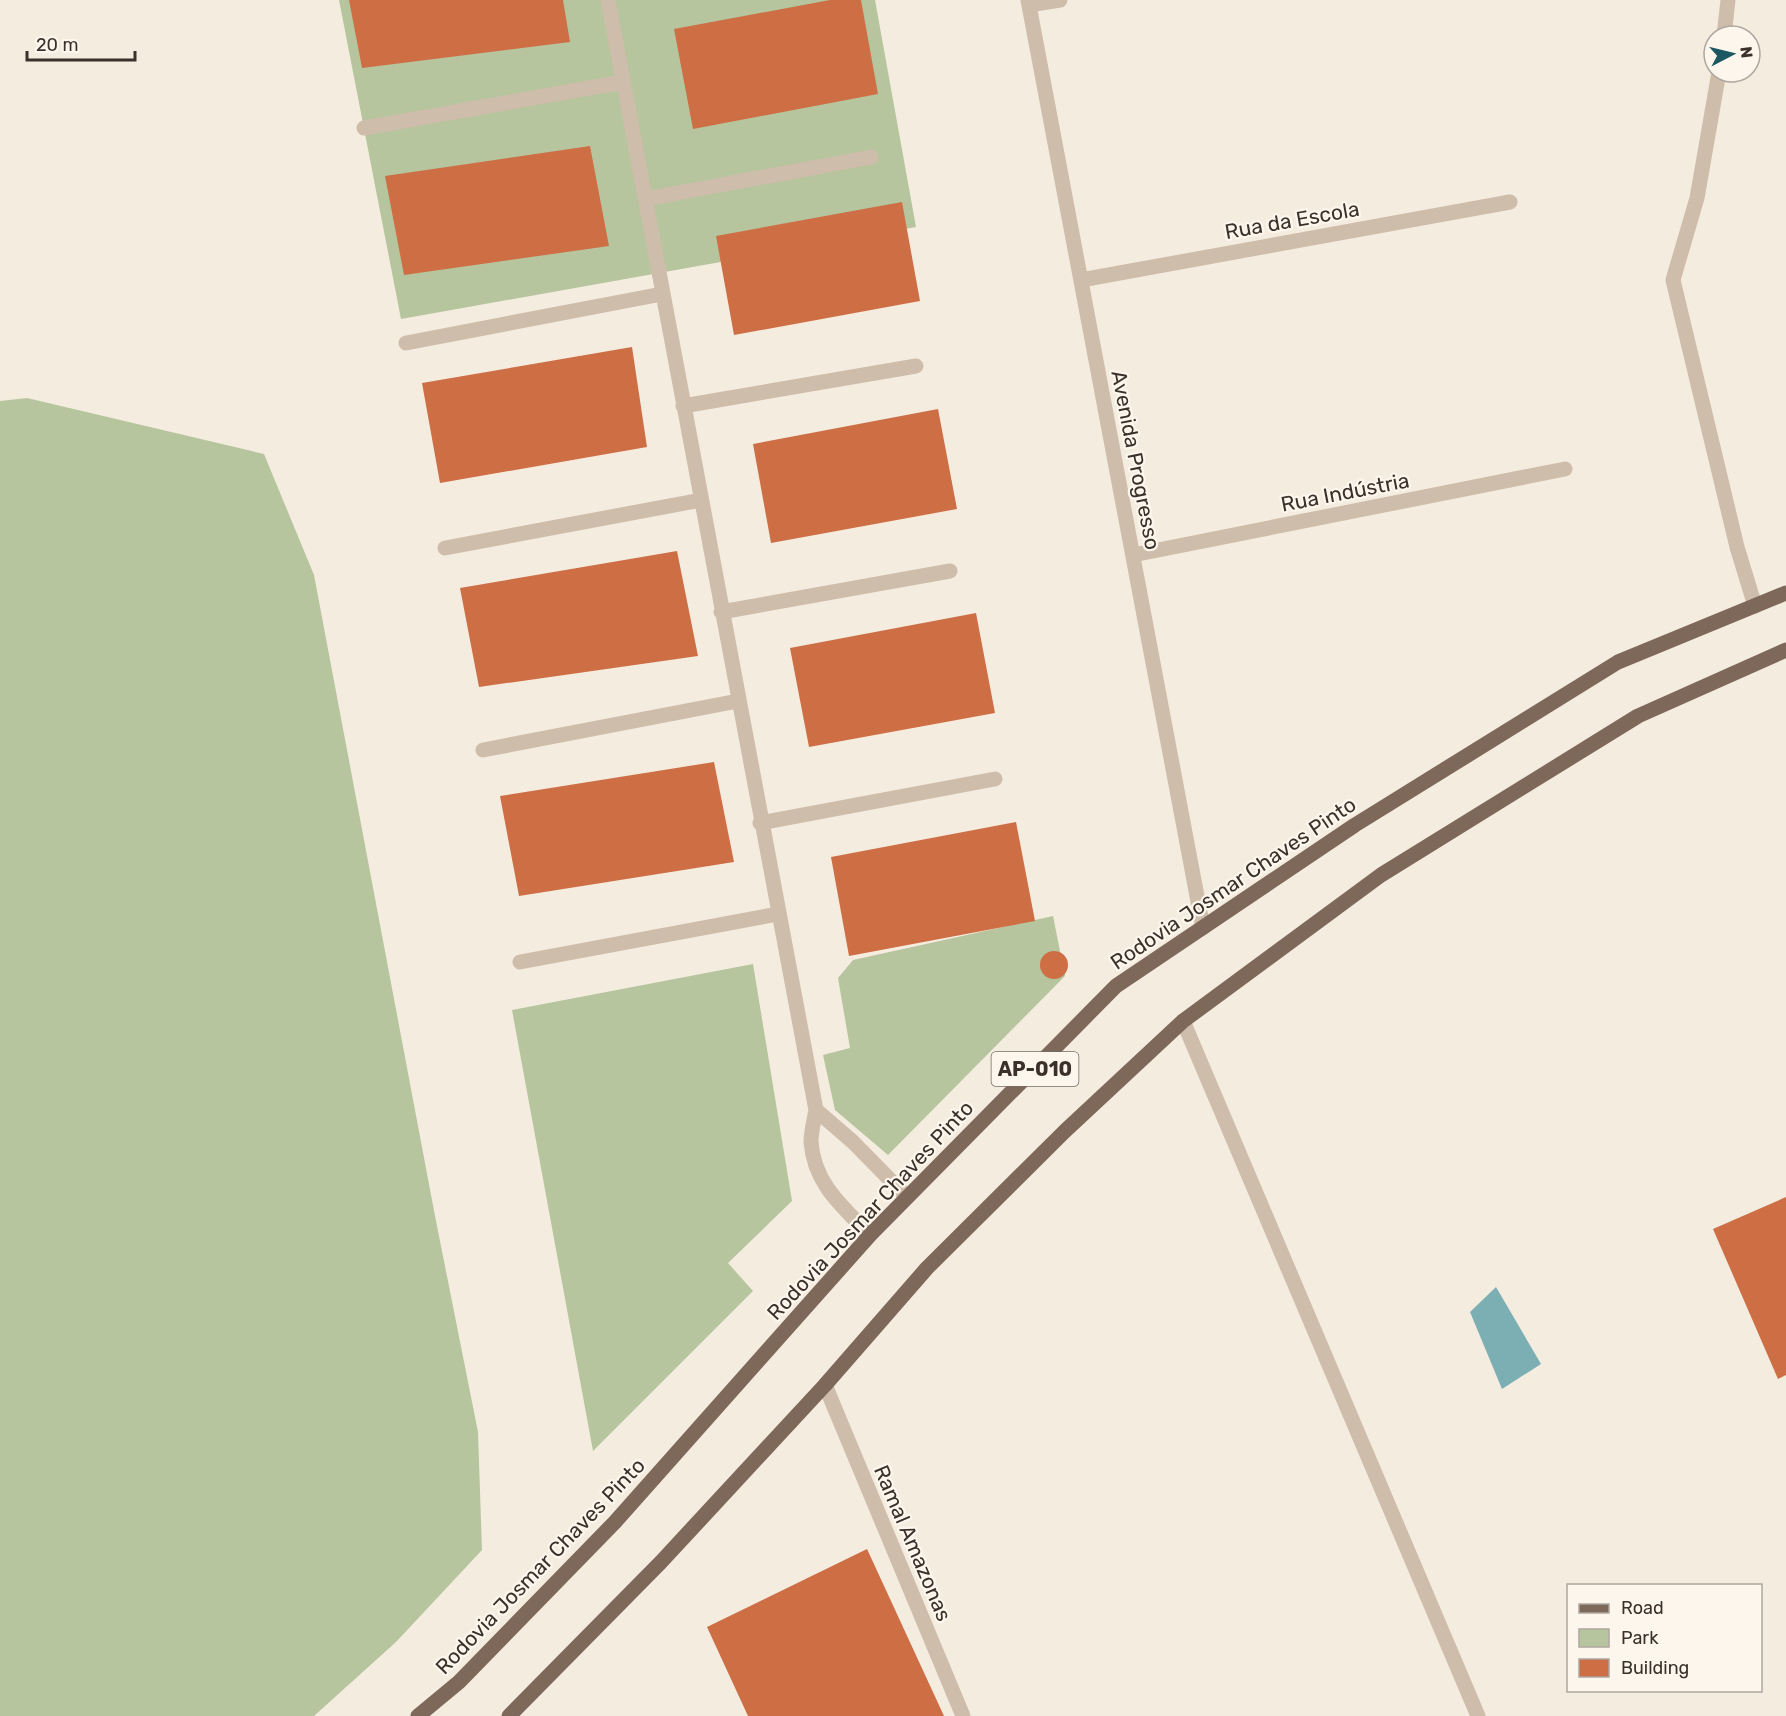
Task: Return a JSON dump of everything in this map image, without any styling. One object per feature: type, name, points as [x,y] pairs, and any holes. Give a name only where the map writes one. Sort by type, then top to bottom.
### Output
[{"type":"main road","name":"Rodovia Josmar Chaves Pinto","points":[[418,1716],[459,1682],[615,1522],[870,1235],[1116,987],[1355,825],[1618,662],[1786,593]]},
{"type":"main road","name":"AP-010","points":[[508,1716],[661,1562],[825,1385],[927,1268],[1065,1131],[1183,1022],[1381,875],[1638,716],[1786,650]]},
{"type":"street","points":[[608,0],[760,823],[816,1110],[811,1141],[816,1169],[827,1191],[870,1235]]},
{"type":"street","points":[[1029,3],[1060,0]]},
{"type":"street","points":[[1725,24],[1728,0]]},
{"type":"street","name":"Avenida Progresso","points":[[1029,3],[1203,928]]},
{"type":"street","points":[[364,128],[623,82]]},
{"type":"street","points":[[1717,84],[1697,198],[1673,280],[1737,547],[1755,606]]},
{"type":"street","points":[[645,199],[871,157]]},
{"type":"street","name":"Rua da Escola","points":[[1081,280],[1510,202]]},
{"type":"street","points":[[406,343],[662,294]]},
{"type":"street","points":[[683,406],[916,366]]},
{"type":"street","name":"Rua Indústria","points":[[1133,555],[1564,469]]},
{"type":"street","points":[[445,548],[701,500]]},
{"type":"street","points":[[721,612],[950,572]]},
{"type":"street","points":[[483,750],[738,701]]},
{"type":"street","points":[[760,823],[995,779]]},
{"type":"street","points":[[520,962],[778,914]]},
{"type":"street","points":[[1183,1022],[1478,1716]]},
{"type":"street","points":[[816,1110],[853,1142],[907,1197]]},
{"type":"street","name":"Ramal Amazonas","points":[[825,1385],[963,1716]]},
{"type":"green space","points":[[339,0],[875,0],[916,227],[401,319]]},
{"type":"green space","points":[[27,398],[264,454],[314,575],[478,1432],[482,1550],[396,1642],[314,1716],[0,1716],[0,401]]},
{"type":"green space","points":[[1053,916],[1065,976],[888,1155],[835,1110],[823,1055],[850,1048],[838,978],[853,960]]},
{"type":"green space","points":[[753,964],[792,1201],[728,1263],[753,1291],[593,1451],[512,1010]]},
{"type":"water","points":[[1496,1287],[1541,1364],[1502,1389],[1470,1312]]},
{"type":"building","points":[[349,0],[563,0],[570,42],[362,68]]},
{"type":"building","points":[[830,0],[861,0],[878,94],[693,129],[674,29]]},
{"type":"building","points":[[590,146],[609,246],[404,275],[385,176]]},
{"type":"building","points":[[902,202],[920,301],[734,335],[716,236]]},
{"type":"building","points":[[632,347],[647,447],[440,483],[422,383]]},
{"type":"building","points":[[938,409],[957,509],[771,543],[753,444]]},
{"type":"building","points":[[677,551],[698,656],[479,687],[460,588]]},
{"type":"building","points":[[976,613],[995,713],[809,747],[790,648]]},
{"type":"building","points":[[714,762],[734,862],[519,896],[500,796]]},
{"type":"building","points":[[1016,822],[1035,921],[849,956],[831,857]]},
{"type":"building","points":[[1054,951],[1064,955],[1068,965],[1064,975],[1054,979],[1044,975],[1040,965],[1044,955]]},
{"type":"building","points":[[1786,1197],[1786,1375],[1778,1379],[1713,1229]]},
{"type":"building","points":[[867,1549],[944,1716],[748,1716],[707,1627]]}]
